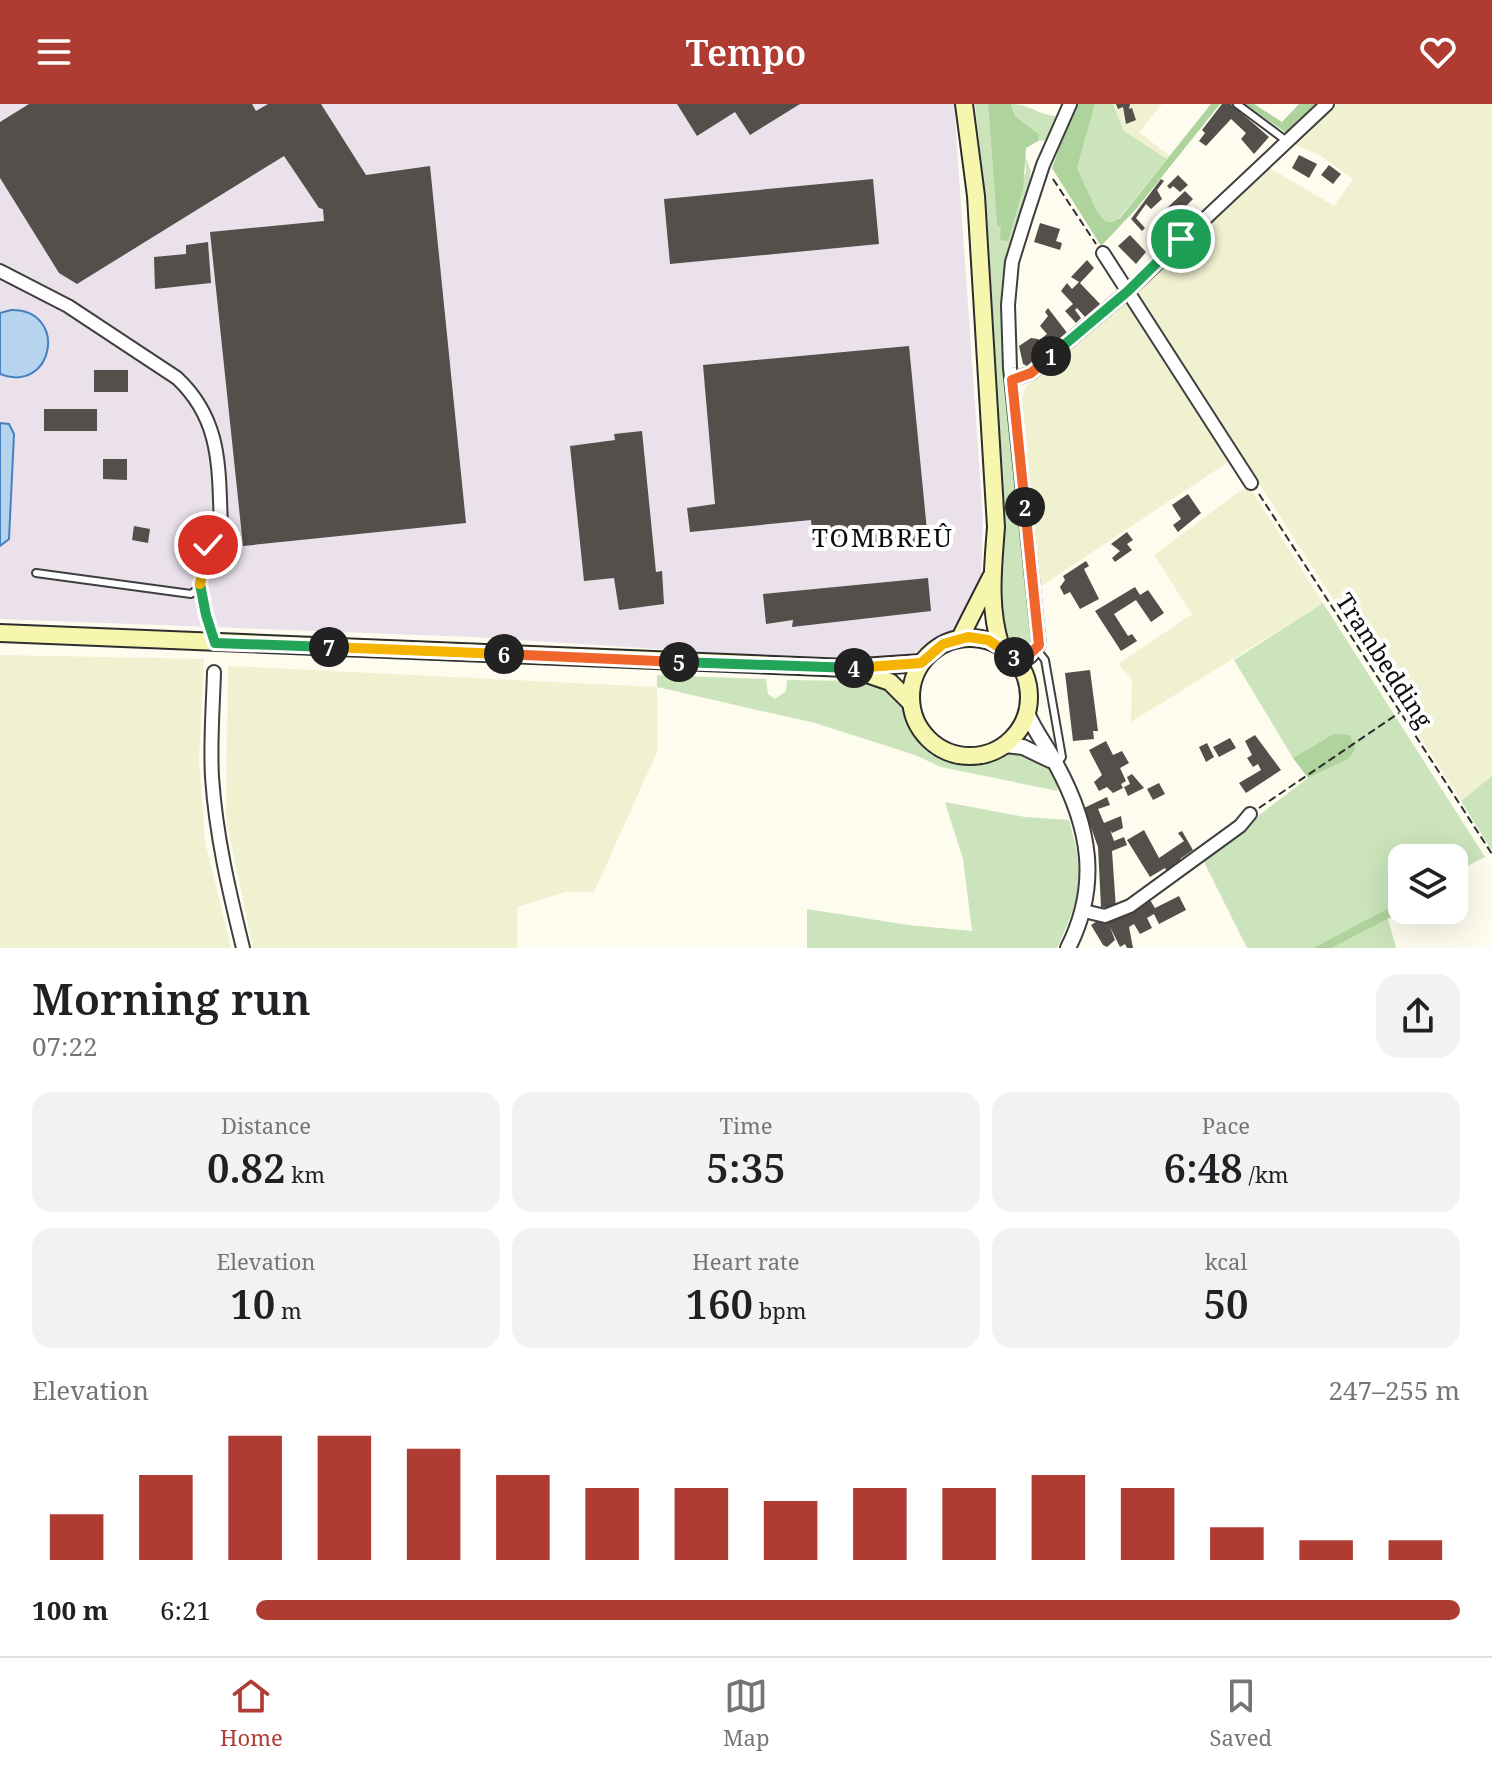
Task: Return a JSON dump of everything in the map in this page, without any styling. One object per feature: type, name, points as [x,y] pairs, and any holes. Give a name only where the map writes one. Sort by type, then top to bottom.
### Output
[{"type":"main road","points":[[964,104],[976,196],[995,512],[993,618],[1001,647]]},
{"type":"main road","points":[[960,638],[992,576]]},
{"type":"main road","points":[[0,633],[847,668],[921,663]]},
{"type":"main road","points":[[960,638],[977,638],[1001,647],[1019,664],[1028,685],[1027,713],[1019,731],[1005,745],[981,755],[945,751],[921,731],[911,703],[913,680],[921,663],[936,648],[960,638]]},
{"type":"main road","points":[[847,668],[890,682],[911,703]]},
{"type":"street","points":[[1019,664],[1036,649],[1038,632],[1008,332],[1009,279],[1043,165],[1070,104]]},
{"type":"street","points":[[1012,380],[1031,373],[1128,291],[1327,104]]},
{"type":"street","points":[[1103,253],[1251,483]]},
{"type":"street","points":[[0,271],[68,306],[189,389],[214,434],[222,538]]},
{"type":"street","points":[[214,672],[212,774],[216,814],[223,866],[243,948]]},
{"type":"street","points":[[1027,713],[1057,764],[1089,859],[1084,911],[1068,948]]},
{"type":"street","points":[[1005,745],[1036,751],[1057,764]]},
{"type":"street","points":[[1084,911],[1105,916],[1130,906],[1240,826],[1250,814]]},
{"type":"lane","points":[[1237,104],[1288,142]]},
{"type":"lane","points":[[36,573],[191,594],[200,587],[208,545],[222,538]]},
{"type":"lane","points":[[1036,649],[1045,660],[1062,757],[1057,764]]},
{"type":"path","points":[[1043,165],[1103,253]]},
{"type":"path","name":"Trambedding","points":[[1251,483],[1492,854]]},
{"type":"path","points":[[200,587],[215,643]]},
{"type":"path","points":[[1250,814],[1400,713]]},
{"type":"shaded area","points":[[0,104],[954,104],[983,520],[981,583],[968,619],[907,658],[884,664],[474,637],[0,619]]},
{"type":"green space","points":[[975,104],[988,104],[997,226],[1026,172],[1025,155],[1031,172],[1006,268],[1033,641],[1026,649],[1019,649],[1001,626],[998,581],[1002,570],[1005,515],[987,216]]},
{"type":"green space","points":[[988,104],[1011,104],[1015,116],[1039,134],[1038,141],[1026,148],[1023,189],[1008,241],[1000,240],[1001,226],[997,226]]},
{"type":"green space","points":[[1011,104],[1062,116],[1052,140],[1038,141],[1039,134],[1015,116]]},
{"type":"green space","points":[[1075,104],[1095,104],[1077,168],[1097,211],[1105,221],[1112,222],[1120,218],[1211,104],[1220,104],[1137,208],[1101,246],[1052,168]]},
{"type":"green space","points":[[1095,104],[1113,104],[1124,131],[1167,159],[1119,218],[1112,222],[1105,221],[1097,211],[1077,168]]},
{"type":"green space","points":[[1113,104],[1162,104],[1139,132],[1170,156],[1167,159],[1124,131]]},
{"type":"green space","points":[[1245,104],[1254,104],[1282,122],[1299,104],[1321,104],[1289,135]]},
{"type":"green space","points":[[1336,104],[1492,104],[1492,776],[1461,801],[1137,291],[1270,168],[1334,206],[1353,179],[1321,156],[1293,144]]},
{"type":"green space","points":[[1123,302],[1129,302],[1231,460],[1040,587],[1022,398],[1026,387]]},
{"type":"green space","points":[[1248,485],[1323,603],[1131,722],[1132,679],[1118,664],[1192,614],[1154,555]]},
{"type":"green space","points":[[1323,603],[1485,857],[1468,866],[1468,844],[1388,844],[1388,908],[1313,948],[1247,948],[1202,858],[1308,778],[1348,759],[1333,734],[1293,758],[1234,660]]},
{"type":"green space","points":[[0,655],[204,659],[199,761],[205,842],[231,948],[0,948]]},
{"type":"green space","points":[[228,666],[657,687],[657,752],[594,892],[565,892],[517,907],[517,948],[253,948],[226,818]]},
{"type":"green space","points":[[657,675],[766,679],[768,694],[775,699],[786,691],[787,680],[853,681],[857,678],[876,681],[899,700],[915,734],[932,753],[946,760],[968,763],[989,760],[1009,751],[1020,752],[1036,758],[1049,768],[1058,791],[941,767],[915,755],[815,723],[657,687]]},
{"type":"green space","points":[[1333,734],[1350,735],[1355,749],[1348,759],[1308,778],[1293,758]]},
{"type":"green space","points":[[1492,776],[1492,851],[1461,801]]},
{"type":"green space","points":[[945,802],[1025,817],[1069,820],[1077,856],[1078,885],[1072,913],[1057,948],[807,948],[807,909],[908,925],[972,931],[963,859]]},
{"type":"green space","points":[[1388,908],[1388,919],[1332,948],[1313,948]]},
{"type":"green space","points":[[1388,919],[1396,948],[1332,948]]},
{"type":"water","points":[[11,310],[29,313],[41,323],[47,335],[48,350],[43,363],[33,373],[18,377],[0,374],[0,313]]},
{"type":"water","points":[[0,423],[9,424],[14,434],[9,539],[0,546]]},
{"type":"building","points":[[29,104],[252,104],[256,111],[268,104],[321,104],[366,175],[430,166],[466,523],[243,546],[210,232],[324,221],[323,209],[319,208],[284,156],[77,284],[59,273],[0,178],[0,122]]},
{"type":"building","points":[[677,104],[800,104],[750,135],[735,112],[697,136]]},
{"type":"building","points":[[1116,104],[1130,104],[1129,109],[1132,108],[1136,120],[1126,124],[1123,107],[1118,109]]},
{"type":"building","points":[[1222,104],[1231,104],[1269,137],[1254,154],[1241,139],[1246,133],[1231,119],[1206,146],[1199,141],[1205,133],[1202,130]]},
{"type":"building","points":[[1299,155],[1317,164],[1309,178],[1292,168]]},
{"type":"building","points":[[1329,165],[1341,174],[1333,184],[1321,175]]},
{"type":"building","points":[[1178,175],[1188,185],[1180,192],[1173,186],[1170,189],[1167,186]]},
{"type":"building","points":[[873,179],[879,244],[670,264],[664,199]]},
{"type":"building","points":[[1161,179],[1164,181],[1157,190],[1162,199],[1151,209],[1146,204],[1136,218],[1145,228],[1142,231],[1131,219]]},
{"type":"building","points":[[1185,191],[1193,199],[1187,205],[1196,214],[1182,228],[1166,209]]},
{"type":"building","points":[[1040,223],[1060,229],[1056,241],[1062,243],[1060,250],[1034,242]]},
{"type":"building","points":[[1130,235],[1146,252],[1136,264],[1118,246]]},
{"type":"building","points":[[208,242],[211,283],[155,289],[154,257],[186,254],[186,245]]},
{"type":"building","points":[[1087,260],[1094,268],[1080,283],[1100,304],[1085,317],[1077,308],[1075,310],[1081,318],[1076,323],[1065,311],[1073,304],[1061,291],[1067,283],[1072,289],[1079,282],[1071,277]]},
{"type":"building","points":[[1048,308],[1068,334],[1047,352],[1040,352],[1042,357],[1027,366],[1023,364],[1019,346],[1031,338],[1038,339],[1042,346],[1046,342],[1042,338],[1047,334],[1040,326],[1048,316],[1045,312]]},
{"type":"building","points":[[909,346],[928,541],[867,548],[867,533],[813,540],[811,520],[690,532],[687,508],[715,504],[703,365]]},
{"type":"building","points":[[94,370],[128,370],[128,392],[94,392]]},
{"type":"building","points":[[44,409],[97,409],[97,431],[44,431]]},
{"type":"building","points":[[642,431],[656,572],[662,571],[664,604],[619,610],[614,578],[584,581],[570,446],[615,440],[614,434]]},
{"type":"building","points":[[103,459],[127,459],[127,480],[103,479]]},
{"type":"building","points":[[1188,494],[1201,513],[1178,532],[1173,525],[1181,519],[1172,505]]},
{"type":"building","points":[[134,526],[150,529],[148,543],[132,540]]},
{"type":"building","points":[[1127,532],[1133,540],[1127,544],[1132,550],[1115,562],[1112,558],[1120,551],[1111,544]]},
{"type":"building","points":[[1086,561],[1089,566],[1084,569],[1099,599],[1080,609],[1070,592],[1064,595],[1060,587],[1065,580],[1063,576]]},
{"type":"building","points":[[928,578],[931,611],[792,627],[793,620],[766,624],[763,594]]},
{"type":"building","points":[[1135,587],[1140,595],[1148,590],[1164,613],[1151,622],[1136,600],[1114,614],[1128,636],[1132,634],[1137,641],[1121,651],[1095,611]]},
{"type":"building","points":[[1090,670],[1098,731],[1093,731],[1094,739],[1073,741],[1065,673]]},
{"type":"building","points":[[1255,735],[1281,770],[1246,793],[1239,783],[1261,770],[1258,764],[1253,767],[1247,758],[1252,755],[1245,741]]},
{"type":"building","points":[[1230,738],[1236,748],[1219,757],[1213,747]]},
{"type":"building","points":[[1106,741],[1113,755],[1122,751],[1129,763],[1120,768],[1126,781],[1121,784],[1123,788],[1113,793],[1107,787],[1099,791],[1094,782],[1102,775],[1089,750]]},
{"type":"building","points":[[1207,743],[1214,757],[1206,762],[1199,747]]},
{"type":"building","points":[[1132,774],[1144,788],[1128,796],[1124,787],[1130,784],[1127,777]]},
{"type":"building","points":[[1159,783],[1165,794],[1153,800],[1147,789]]},
{"type":"building","points":[[1107,797],[1110,805],[1098,809],[1104,823],[1121,816],[1123,828],[1112,833],[1110,830],[1114,841],[1124,837],[1127,845],[1112,851],[1116,909],[1101,907],[1098,847],[1084,808]]},
{"type":"building","points":[[1144,830],[1159,858],[1184,841],[1178,833],[1182,831],[1193,850],[1168,873],[1165,868],[1150,877],[1127,840]]},
{"type":"building","points":[[1179,896],[1186,910],[1159,924],[1154,914],[1147,918],[1152,928],[1140,934],[1134,924],[1129,927],[1133,948],[1127,948],[1125,944],[1120,947],[1110,927],[1115,940],[1107,947],[1103,945],[1091,925],[1099,920],[1105,923],[1150,900],[1155,908]]},
{"type":"district","name":"TOMBREÛ","points":[[883,537]]},
{"type":"route","points":[[208,545],[200,587],[215,643],[885,668],[921,663],[943,644],[968,637],[988,640],[1013,656],[1019,664],[1031,656],[1039,645],[1012,380],[1031,373],[1128,291],[1181,239]]}]
